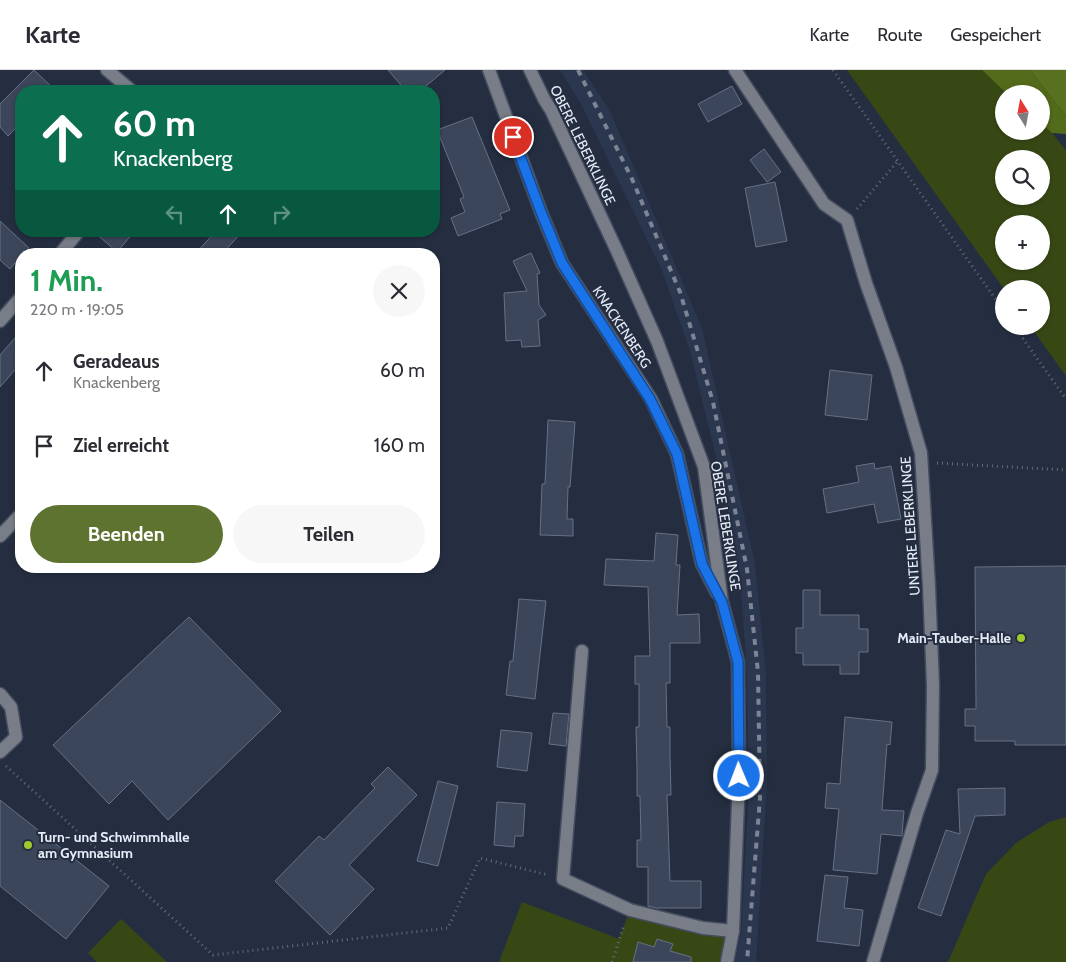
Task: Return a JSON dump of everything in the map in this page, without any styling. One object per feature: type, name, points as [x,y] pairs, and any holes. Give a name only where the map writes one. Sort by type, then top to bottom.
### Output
[{"type":"street","points":[[107,70],[125,85]]},
{"type":"street","name":"KNACKENBERG","points":[[489,70],[541,212],[562,263],[650,399],[677,454],[702,564],[722,602]]},
{"type":"street","name":"OBERE LEBERKLINGE","points":[[530,70],[551,110],[657,341],[704,467],[722,602],[738,662],[739,776],[733,931],[727,962]]},
{"type":"street","points":[[735,70],[824,204],[847,220]]},
{"type":"street","name":"UNTERE LEBERKLINGE","points":[[847,220],[866,283],[896,367],[921,453],[928,554],[932,656],[932,770],[917,813],[873,962]]},
{"type":"street","points":[[65,248],[74,237]]},
{"type":"street","points":[[0,321],[15,304]]},
{"type":"street","points":[[0,536],[15,520]]},
{"type":"street","points":[[582,651],[563,879],[630,910],[703,928],[733,931]]},
{"type":"street","points":[[0,694],[11,707],[16,737],[0,752]]},
{"type":"path","points":[[833,70],[995,299]]},
{"type":"path","points":[[847,220],[897,162]]},
{"type":"path","points":[[1020,335],[1066,399]]},
{"type":"path","points":[[921,462],[1066,470]]},
{"type":"path","points":[[0,761],[213,955],[448,928],[480,858],[563,879]]},
{"type":"path","points":[[612,962],[630,910]]},
{"type":"shaded area","points":[[560,70],[583,70],[610,111],[702,328],[755,564],[766,673],[767,781],[756,962],[735,962],[741,933],[749,789],[747,674],[740,575],[720,473],[690,351],[661,268],[581,104]]},
{"type":"shaded area","points":[[847,70],[982,70],[998,85],[995,85],[995,140],[1050,140],[1050,131],[1064,148],[1066,151],[1066,376],[1036,335],[1050,335],[1050,280],[998,280]]},
{"type":"shaded area","points":[[982,70],[1030,70],[1042,85],[998,85]]},
{"type":"shaded area","points":[[1030,70],[1066,70],[1066,116],[1050,96],[1050,85],[1042,85]]},
{"type":"shaded area","points":[[1050,96],[1066,116],[1066,134],[1050,131]]},
{"type":"shaded area","points":[[1066,817],[1066,962],[948,962],[986,874],[1016,843],[1049,822]]},
{"type":"shaded area","points":[[522,902],[619,939],[630,910],[733,931],[727,962],[499,962]]},
{"type":"shaded area","points":[[121,919],[167,962],[97,962],[88,953]]},
{"type":"building","points":[[34,70],[50,85],[19,85]]},
{"type":"building","points":[[388,70],[445,70],[427,85],[401,85]]},
{"type":"building","points":[[732,86],[742,104],[708,122],[698,104]]},
{"type":"building","points":[[15,89],[15,129],[8,136],[0,127],[0,104]]},
{"type":"building","points":[[472,117],[510,210],[500,214],[502,219],[458,236],[451,218],[465,212],[460,199],[464,197],[440,137],[440,129]]},
{"type":"building","points":[[764,149],[781,172],[767,182],[750,160]]},
{"type":"building","points":[[775,182],[787,241],[756,247],[745,188]]},
{"type":"building","points":[[0,221],[29,248],[15,248],[15,263],[10,269],[0,260]]},
{"type":"building","points":[[100,237],[130,237],[120,248],[112,248]]},
{"type":"building","points":[[211,237],[238,237],[227,248],[200,248]]},
{"type":"building","points":[[531,253],[540,273],[537,274],[539,305],[546,315],[538,320],[540,346],[522,347],[521,340],[506,341],[504,293],[527,291],[513,261]]},
{"type":"building","points":[[15,338],[15,370],[0,387],[0,355]]},
{"type":"building","points":[[830,370],[872,375],[867,420],[825,415]]},
{"type":"building","points":[[548,420],[575,422],[570,487],[568,487],[567,519],[573,519],[573,536],[540,535],[542,484],[545,484]]},
{"type":"building","points":[[874,463],[875,469],[891,466],[901,519],[878,523],[874,504],[827,513],[823,489],[859,482],[856,466]]},
{"type":"building","points":[[656,533],[678,535],[676,565],[680,565],[677,615],[699,614],[700,643],[670,643],[670,683],[666,683],[667,727],[670,727],[671,795],[667,795],[670,881],[701,881],[701,908],[657,908],[648,906],[648,867],[637,867],[637,840],[641,840],[640,796],[637,796],[636,727],[639,727],[639,684],[635,684],[635,656],[650,656],[648,587],[604,585],[606,559],[654,561]]},
{"type":"building","name":"Main-Tauber-Halle","points":[[1066,566],[1066,745],[1015,745],[1015,741],[975,741],[975,726],[965,726],[965,709],[976,709],[975,567]]},
{"type":"building","points":[[803,590],[820,590],[820,615],[859,615],[859,629],[868,629],[868,652],[859,652],[859,674],[840,674],[840,665],[803,665],[803,653],[796,653],[796,628],[803,628]]},
{"type":"building","points":[[519,599],[546,601],[535,699],[506,695],[510,661],[513,661]]},
{"type":"building","points":[[189,617],[281,711],[168,820],[132,781],[109,804],[53,745]]},
{"type":"building","points":[[553,713],[569,714],[566,746],[549,744]]},
{"type":"building","points":[[845,717],[892,722],[890,745],[887,744],[882,810],[904,811],[902,836],[881,834],[877,874],[833,870],[839,809],[825,808],[827,783],[840,784]]},
{"type":"building","points":[[501,730],[532,733],[527,771],[497,767]]},
{"type":"building","points":[[388,767],[417,795],[349,865],[374,889],[330,935],[275,881],[319,836],[324,840],[375,788],[371,784]]},
{"type":"building","points":[[438,781],[458,786],[438,866],[417,861]]},
{"type":"building","points":[[1005,788],[1005,815],[975,816],[941,916],[918,908],[946,830],[960,834],[958,789]]},
{"type":"building","name":"Turn- und Schwimmhalle am Gymnasium","points":[[0,800],[109,886],[66,939],[0,886]]},
{"type":"building","points":[[497,802],[525,804],[523,836],[515,836],[514,847],[494,845]]},
{"type":"building","points":[[825,875],[848,877],[844,908],[863,910],[859,946],[817,941]]},
{"type":"building","points":[[657,939],[673,944],[670,951],[691,957],[691,962],[633,962],[638,942],[654,947]]},
{"type":"railway","points":[[578,70],[632,179],[680,292],[713,402],[747,569],[758,672],[760,798],[747,962]]},
{"type":"place","name":"Main-Tauber-Halle","points":[[1021,638]]},
{"type":"place","name":"Turn- und Schwimmhalle am Gymnasium","points":[[28,845]]},
{"type":"route","points":[[513,137],[562,263],[650,399],[677,454],[688,495],[702,564],[722,602],[738,662],[739,776]]}]
